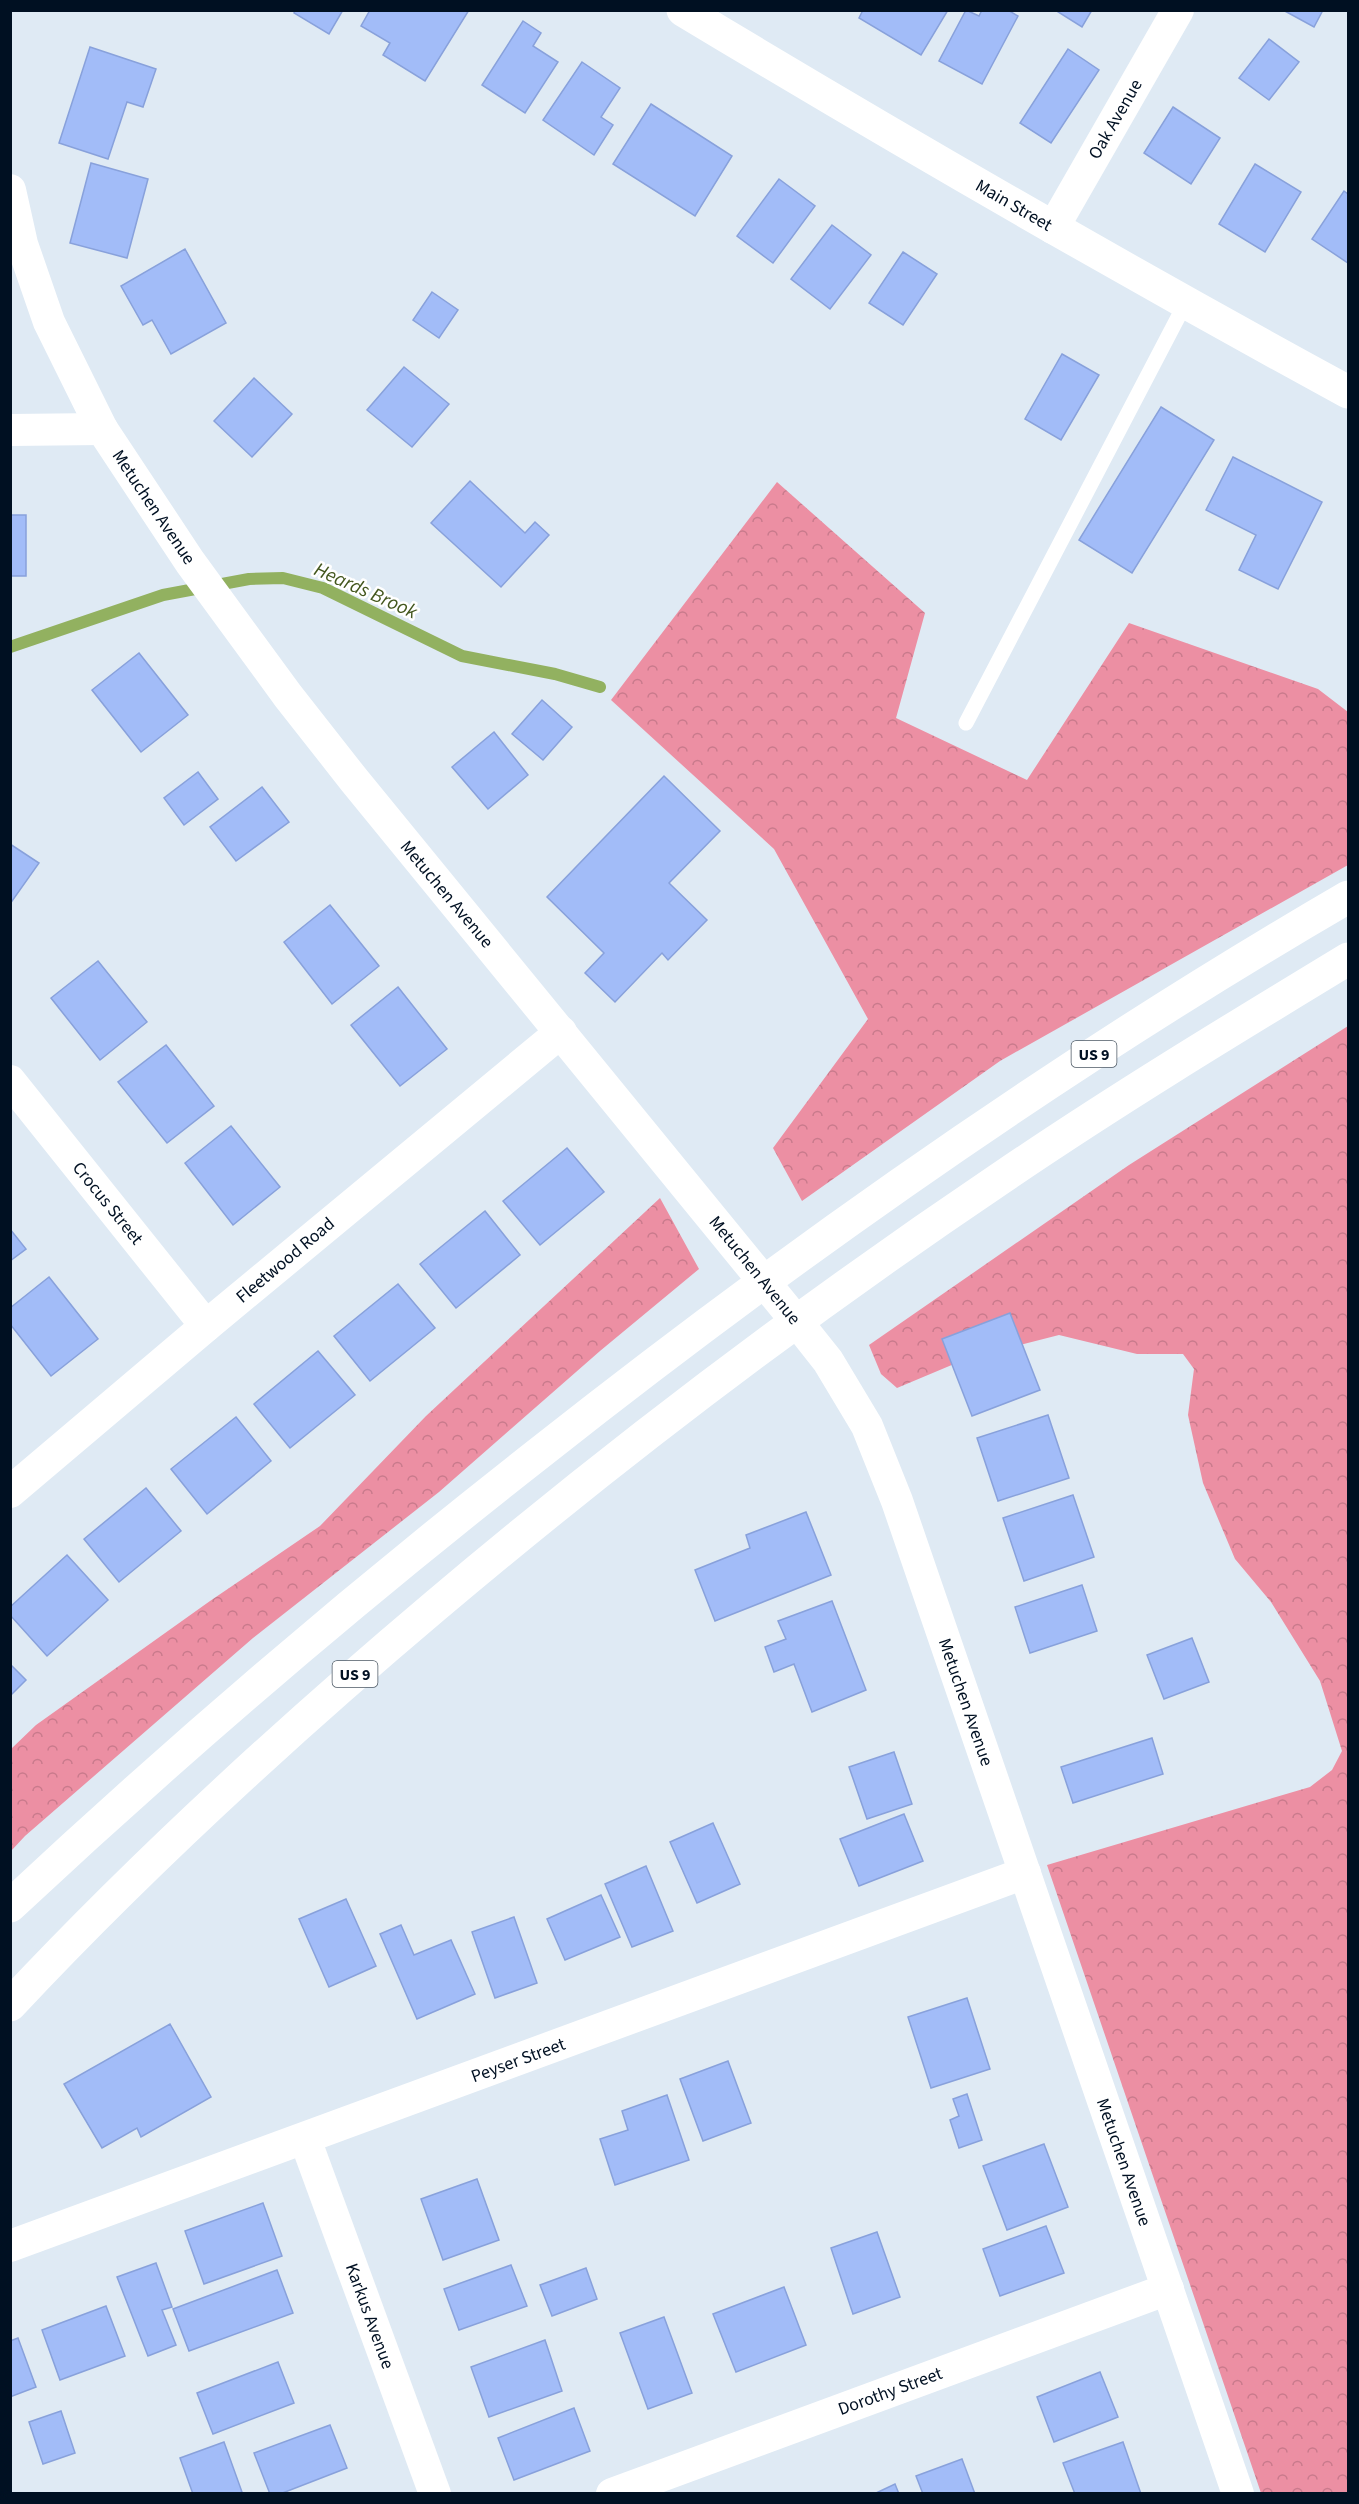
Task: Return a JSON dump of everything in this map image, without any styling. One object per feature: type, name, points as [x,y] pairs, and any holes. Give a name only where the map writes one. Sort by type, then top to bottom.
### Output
[{"type":"main road","name":"Main Street","points":[[683,10],[909,146],[1185,304],[1348,392]]},
{"type":"main road","name":"US 9","points":[[10,1906],[130,1794],[331,1620],[481,1498],[697,1331],[964,1139],[1209,981],[1348,897]]},
{"type":"main road","name":"US 9","points":[[10,2005],[155,1856],[260,1757],[488,1562],[590,1479],[728,1373],[1000,1179],[1118,1101],[1348,959]]},
{"type":"street","name":"Oak Avenue","points":[[1053,228],[1178,10]]},
{"type":"street","name":"Metuchen Avenue","points":[[10,190],[22,244],[49,322],[102,429],[190,562],[288,696],[354,780],[828,1361],[867,1426],[897,1501],[1238,2493]]},
{"type":"street","points":[[10,430],[102,429]]},
{"type":"street","name":"Fleetwood Road","points":[[10,1492],[206,1326],[561,1032]]},
{"type":"street","name":"Crocus Street","points":[[10,1081],[206,1326]]},
{"type":"street","name":"Peyser Street","points":[[10,2246],[1025,1873]]},
{"type":"street","name":"Karkus Avenue","points":[[305,2139],[435,2493]]},
{"type":"street","name":"Dorothy Street","points":[[612,2493],[1168,2289]]},
{"type":"lane","points":[[966,723],[1185,304]]},
{"type":"green space","points":[[777,482],[925,613],[896,718],[1027,780],[1129,623],[1318,689],[1348,712],[1348,865],[1000,1061],[802,1201],[773,1148],[868,1019],[774,849],[611,700]]},
{"type":"green space","points":[[1348,1026],[1348,2493],[1261,2493],[1047,1865],[1310,1787],[1332,1770],[1342,1751],[1320,1681],[1271,1602],[1235,1559],[1203,1483],[1188,1415],[1194,1369],[1183,1354],[1137,1354],[1059,1335],[966,1359],[897,1388],[881,1374],[869,1345],[1129,1165]]},
{"type":"green space","points":[[660,1198],[699,1269],[600,1351],[439,1492],[253,1638],[25,1836],[11,1851],[11,1749],[36,1725],[320,1526],[426,1416]]},
{"type":"building","points":[[295,10],[343,10],[329,34],[294,13]]},
{"type":"building","points":[[370,10],[469,10],[425,81],[383,55],[390,43],[361,26]]},
{"type":"building","points":[[863,10],[948,10],[921,55],[859,18]]},
{"type":"building","points":[[966,10],[979,16],[982,10],[1008,10],[1018,16],[982,84],[939,61]]},
{"type":"building","points":[[1055,10],[1092,10],[1082,27]]},
{"type":"building","points":[[1283,10],[1323,10],[1314,27]]},
{"type":"building","points":[[523,21],[541,33],[533,46],[558,62],[525,113],[482,85]]},
{"type":"building","points":[[1269,39],[1299,62],[1269,100],[1239,78]]},
{"type":"building","points":[[90,47],[156,69],[143,107],[127,102],[108,159],[59,143]]},
{"type":"building","points":[[1068,49],[1099,70],[1051,143],[1020,123]]},
{"type":"building","points":[[582,62],[620,88],[601,117],[613,125],[594,155],[543,120]]},
{"type":"building","points":[[651,104],[732,156],[695,216],[613,164]]},
{"type":"building","points":[[1173,107],[1220,138],[1191,184],[1144,153]]},
{"type":"building","points":[[91,163],[148,179],[127,258],[70,243]]},
{"type":"building","points":[[1255,164],[1301,192],[1265,252],[1219,224]]},
{"type":"building","points":[[779,179],[815,206],[773,263],[737,236]]},
{"type":"building","points":[[1344,191],[1348,194],[1348,263],[1312,239]]},
{"type":"building","points":[[832,225],[871,255],[830,309],[791,279]]},
{"type":"building","points":[[185,249],[226,323],[171,354],[152,320],[143,325],[121,286]]},
{"type":"building","points":[[903,252],[937,274],[903,325],[869,303]]},
{"type":"building","points":[[432,292],[458,310],[439,338],[413,320]]},
{"type":"building","points":[[1062,354],[1099,375],[1061,440],[1025,419]]},
{"type":"building","points":[[404,367],[449,404],[412,447],[367,410]]},
{"type":"building","points":[[254,378],[292,414],[252,457],[214,421]]},
{"type":"building","points":[[1161,407],[1214,440],[1132,573],[1079,540]]},
{"type":"building","points":[[1233,457],[1322,502],[1278,589],[1239,570],[1256,535],[1206,510]]},
{"type":"building","points":[[470,481],[525,533],[535,522],[549,535],[501,587],[431,523]]},
{"type":"building","points":[[10,515],[26,515],[26,576],[10,576]]},
{"type":"building","points":[[139,653],[188,715],[141,752],[92,690]]},
{"type":"building","points":[[542,700],[572,727],[543,760],[512,734]]},
{"type":"building","points":[[494,732],[528,775],[488,809],[452,767]]},
{"type":"building","points":[[198,772],[218,799],[184,825],[164,798]]},
{"type":"building","points":[[664,776],[720,831],[669,883],[707,920],[668,960],[662,953],[615,1002],[585,973],[604,953],[547,897]]},
{"type":"building","points":[[262,787],[289,822],[236,861],[210,827]]},
{"type":"building","points":[[10,844],[39,863],[10,904]]},
{"type":"building","points":[[330,905],[379,966],[332,1004],[284,942]]},
{"type":"building","points":[[98,961],[147,1022],[100,1060],[51,998]]},
{"type":"building","points":[[398,987],[447,1049],[400,1086],[351,1025]]},
{"type":"building","points":[[166,1045],[214,1106],[167,1143],[118,1082]]},
{"type":"building","points":[[231,1126],[280,1187],[233,1225],[185,1163]]},
{"type":"building","points":[[567,1148],[604,1192],[540,1245],[503,1201]]},
{"type":"building","points":[[485,1211],[520,1255],[456,1308],[420,1264]]},
{"type":"building","points":[[10,1229],[26,1249],[10,1261]]},
{"type":"building","points":[[49,1277],[98,1339],[51,1376],[10,1324],[10,1308]]},
{"type":"building","points":[[398,1284],[435,1328],[370,1381],[334,1336]]},
{"type":"building","points":[[1010,1313],[1040,1390],[972,1416],[942,1339]]},
{"type":"building","points":[[318,1351],[355,1395],[290,1448],[254,1404]]},
{"type":"building","points":[[1048,1415],[1069,1478],[998,1501],[977,1438]]},
{"type":"building","points":[[236,1417],[271,1461],[207,1514],[171,1469]]},
{"type":"building","points":[[146,1488],[181,1531],[119,1582],[84,1539]]},
{"type":"building","points":[[1073,1495],[1094,1557],[1024,1581],[1003,1518]]},
{"type":"building","points":[[806,1512],[831,1575],[715,1621],[695,1570],[750,1548],[746,1535]]},
{"type":"building","points":[[67,1555],[108,1600],[47,1656],[10,1615],[10,1607]]},
{"type":"building","points":[[1082,1585],[1097,1631],[1030,1653],[1015,1607]]},
{"type":"building","points":[[832,1601],[866,1690],[812,1712],[794,1664],[774,1672],[765,1647],[786,1639],[778,1621]]},
{"type":"building","points":[[1192,1638],[1209,1682],[1164,1699],[1147,1655]]},
{"type":"building","points":[[10,1664],[26,1680],[10,1696]]},
{"type":"building","points":[[1152,1738],[1163,1774],[1073,1803],[1061,1767]]},
{"type":"building","points":[[894,1752],[912,1804],[867,1819],[849,1767]]},
{"type":"building","points":[[904,1814],[923,1861],[859,1886],[840,1839]]},
{"type":"building","points":[[713,1823],[740,1884],[697,1903],[670,1842]]},
{"type":"building","points":[[646,1866],[673,1931],[632,1947],[605,1884]]},
{"type":"building","points":[[601,1895],[620,1937],[565,1960],[547,1919]]},
{"type":"building","points":[[346,1899],[376,1966],[329,1987],[299,1919]]},
{"type":"building","points":[[514,1917],[537,1983],[495,1998],[472,1932]]},
{"type":"building","points":[[401,1925],[414,1955],[451,1940],[475,1994],[417,2019],[380,1934]]},
{"type":"building","points":[[967,1998],[990,2069],[931,2088],[908,2017]]},
{"type":"building","points":[[170,2024],[211,2097],[141,2137],[137,2128],[102,2148],[64,2084]]},
{"type":"building","points":[[728,2061],[751,2123],[703,2141],[680,2079]]},
{"type":"building","points":[[967,2094],[982,2140],[959,2148],[950,2120],[959,2116],[953,2099]]},
{"type":"building","points":[[667,2095],[689,2160],[615,2185],[600,2139],[628,2130],[622,2111]]},
{"type":"building","points":[[1044,2144],[1068,2207],[1007,2230],[983,2166]]},
{"type":"building","points":[[477,2179],[499,2240],[443,2260],[421,2199]]},
{"type":"building","points":[[263,2203],[282,2256],[204,2284],[185,2231]]},
{"type":"building","points":[[1046,2226],[1064,2273],[1000,2296],[983,2249]]},
{"type":"building","points":[[877,2232],[900,2297],[853,2314],[831,2248]]},
{"type":"building","points":[[156,2263],[172,2307],[162,2310],[176,2345],[148,2356],[117,2277]]},
{"type":"building","points":[[511,2265],[527,2306],[459,2330],[444,2289]]},
{"type":"building","points":[[586,2268],[597,2299],[552,2316],[540,2285]]},
{"type":"building","points":[[277,2270],[293,2313],[189,2351],[173,2309]]},
{"type":"building","points":[[784,2287],[806,2345],[736,2372],[713,2314]]},
{"type":"building","points":[[106,2306],[125,2356],[60,2380],[42,2330]]},
{"type":"building","points":[[664,2317],[692,2393],[648,2409],[620,2333]]},
{"type":"building","points":[[18,2338],[36,2387],[10,2397],[10,2341]]},
{"type":"building","points":[[545,2340],[562,2391],[489,2417],[471,2367]]},
{"type":"building","points":[[278,2362],[294,2403],[213,2434],[197,2393]]},
{"type":"building","points":[[1100,2372],[1118,2417],[1054,2442],[1037,2397]]},
{"type":"building","points":[[574,2408],[590,2451],[514,2480],[498,2438]]},
{"type":"building","points":[[61,2411],[75,2453],[43,2464],[29,2422]]},
{"type":"building","points":[[330,2425],[347,2468],[280,2494],[270,2494],[254,2453]]},
{"type":"building","points":[[224,2442],[242,2492],[193,2494],[180,2458]]},
{"type":"building","points":[[1123,2442],[1141,2494],[1075,2494],[1063,2463]]},
{"type":"building","points":[[962,2459],[975,2494],[923,2494],[916,2476]]},
{"type":"building","points":[[895,2484],[899,2494],[874,2494]]},
{"type":"waterway","name":"Heards Brook","points":[[10,647],[163,595],[249,579],[283,578],[323,588],[462,656],[555,674],[600,687]]}]
